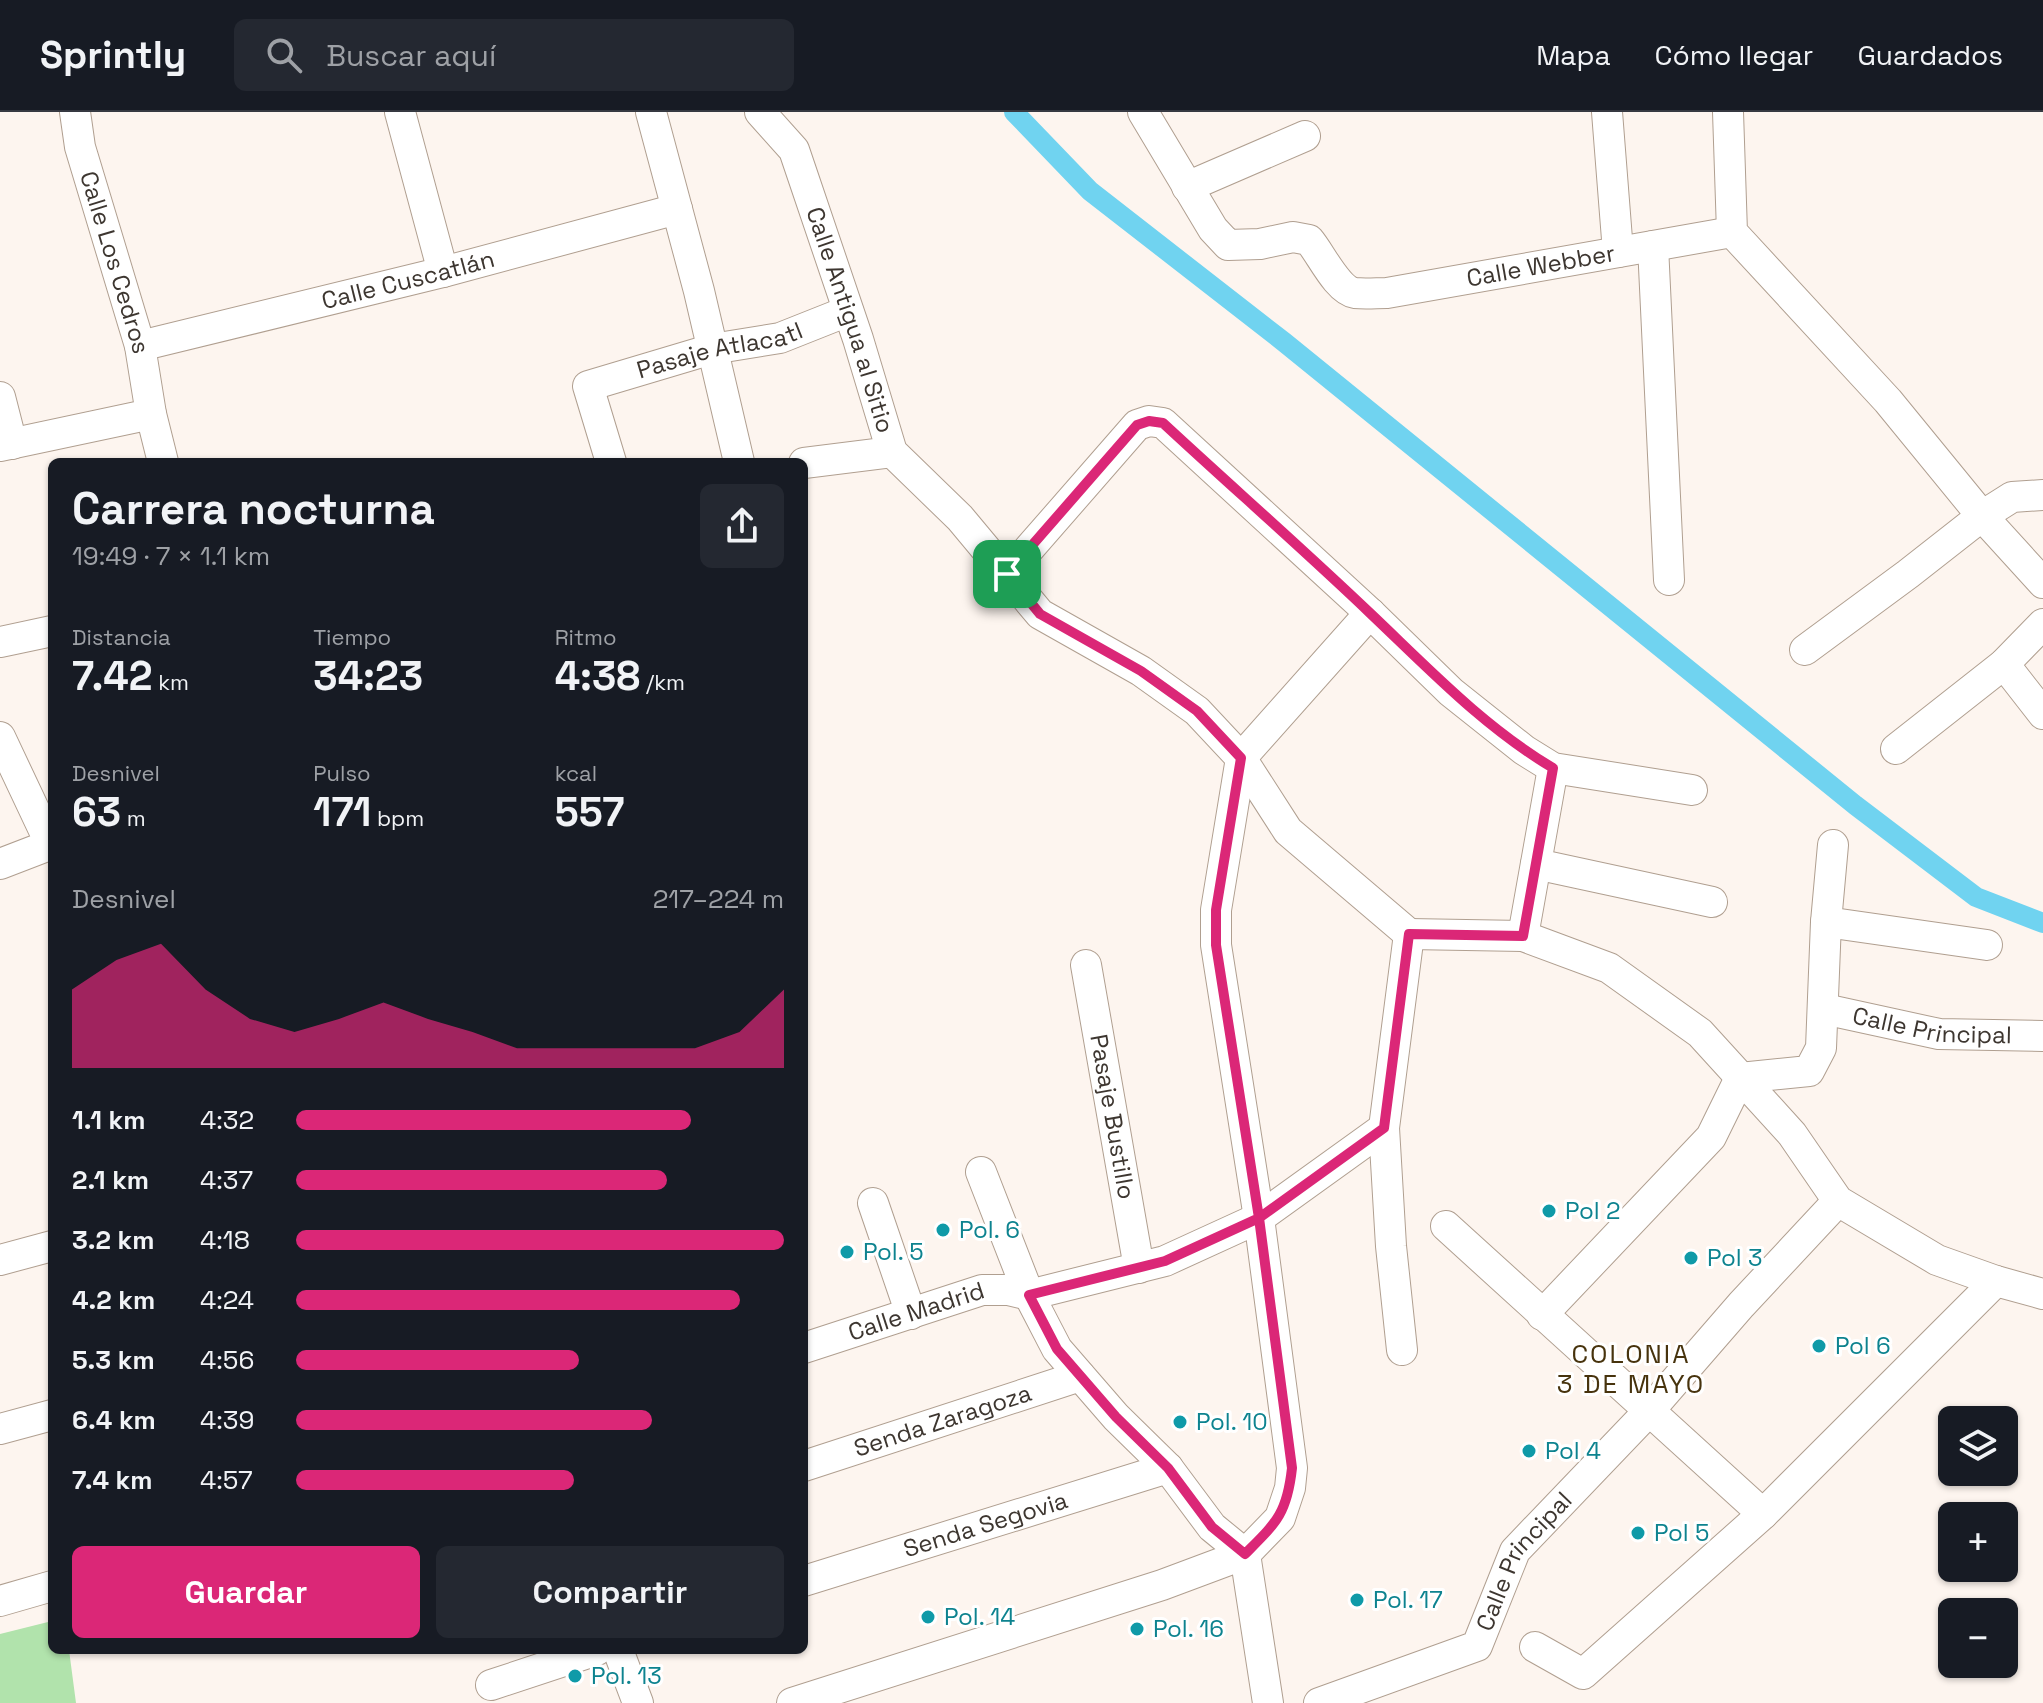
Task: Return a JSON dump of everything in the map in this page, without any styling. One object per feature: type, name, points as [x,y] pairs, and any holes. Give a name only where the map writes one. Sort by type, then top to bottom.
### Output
[{"type":"street","name":"Calle Los Cedros","points":[[75,112],[80,147],[140,346],[162,458]]},
{"type":"street","points":[[400,112],[443,272]]},
{"type":"street","points":[[651,112],[738,458]]},
{"type":"street","name":"Calle Antigua al Sitio","points":[[760,112],[794,150],[892,452],[960,518],[1040,614],[1141,671],[1197,711],[1241,758],[1288,831],[1409,934]]},
{"type":"street","points":[[1143,112],[1187,187],[1305,136]]},
{"type":"street","points":[[1607,112],[1618,252]]},
{"type":"street","points":[[1728,112],[1732,232],[1888,401],[1982,516],[2043,583]]},
{"type":"street","name":"Calle Webber","points":[[1187,187],[1213,229],[1228,245],[1260,244],[1293,237],[1309,240],[1339,285],[1351,293],[1387,293],[1732,232]]},
{"type":"street","name":"Calle Cuscatlán","points":[[140,346],[443,272],[677,209]]},
{"type":"street","points":[[1653,246],[1669,580]]},
{"type":"street","name":"Pasaje Atlacatl","points":[[610,458],[588,386],[712,349],[780,338],[848,311]]},
{"type":"street","points":[[0,397],[6,445],[151,414]]},
{"type":"street","points":[[1007,574],[1137,425],[1149,421],[1163,423],[1370,613],[1451,692],[1524,750],[1553,768],[1692,790]]},
{"type":"street","points":[[808,462],[892,452]]},
{"type":"street","points":[[1805,650],[1982,516],[2012,497],[2043,495]]},
{"type":"street","points":[[792,1703],[1162,1585],[1245,1554],[1280,1518],[1290,1488],[1292,1468],[1259,1218],[1216,945],[1216,910],[1241,758],[1370,613]]},
{"type":"street","points":[[1896,749],[2004,664],[2043,624]]},
{"type":"street","points":[[0,642],[48,632]]},
{"type":"street","points":[[2004,664],[2043,714]]},
{"type":"street","points":[[0,737],[43,808],[48,830]]},
{"type":"street","points":[[1523,936],[1553,768]]},
{"type":"street","points":[[0,864],[48,845]]},
{"type":"street","points":[[1740,1078],[1809,1071],[1821,1048],[1826,922],[1833,845]]},
{"type":"street","points":[[1536,864],[1712,902]]},
{"type":"street","points":[[1826,922],[1987,945]]},
{"type":"street","points":[[1402,1350],[1391,1246],[1384,1128],[1409,934],[1523,936],[1609,968],[1700,1033],[1792,1134],[1838,1201],[1937,1260],[2043,1294]]},
{"type":"street","name":"Pasaje Bustillo","points":[[1086,965],[1139,1268]]},
{"type":"street","name":"Calle Principal","points":[[1824,1009],[1939,1034],[2043,1036]]},
{"type":"street","points":[[1542,1315],[1711,1137],[1740,1078]]},
{"type":"street","points":[[1029,1295],[1165,1261],[1259,1218],[1384,1128]]},
{"type":"street","points":[[981,1172],[1029,1295],[1057,1349],[1116,1417],[1168,1468],[1212,1527],[1245,1554],[1268,1703]]},
{"type":"street","name":"Calle Principal","points":[[1319,1703],[1477,1646],[1515,1551],[1649,1411],[1741,1305],[1838,1201]]},
{"type":"street","points":[[873,1203],[911,1314]]},
{"type":"street","points":[[1446,1226],[1763,1514]]},
{"type":"street","points":[[0,1260],[48,1247]]},
{"type":"street","points":[[1535,1647],[1583,1674],[1763,1514],[1996,1281]]},
{"type":"street","name":"Calle Madrid","points":[[808,1342],[911,1314],[982,1290],[1008,1290],[1029,1295]]},
{"type":"street","name":"Senda Zaragoza","points":[[808,1465],[1080,1376]]},
{"type":"street","points":[[0,1429],[48,1416]]},
{"type":"street","name":"Senda Segovia","points":[[808,1580],[1168,1468]]},
{"type":"street","points":[[0,1601],[48,1587]]},
{"type":"street","points":[[491,1685],[585,1654]]},
{"type":"street","points":[[620,1654],[638,1703]]},
{"type":"green space","points":[[48,1622],[48,1654],[70,1654],[76,1703],[0,1703],[0,1634]]},
{"type":"waterway","points":[[1014,112],[1090,191],[1284,342],[1855,805],[1976,897],[2043,923]]},
{"type":"place","name":"Pol 2","points":[[1549,1211]]},
{"type":"place","name":"Pol. 6","points":[[943,1230]]},
{"type":"place","name":"Pol. 5","points":[[847,1252]]},
{"type":"place","name":"Pol 3","points":[[1691,1258]]},
{"type":"place","name":"Pol 6","points":[[1819,1346]]},
{"type":"place","name":"Pol. 10","points":[[1180,1422]]},
{"type":"place","name":"Pol 4","points":[[1529,1451]]},
{"type":"place","name":"Pol 5","points":[[1638,1533]]},
{"type":"place","name":"Pol. 17","points":[[1357,1600]]},
{"type":"place","name":"Pol. 14","points":[[928,1617]]},
{"type":"place","name":"Pol. 16","points":[[1137,1629]]},
{"type":"place","name":"Pol. 13","points":[[575,1676]]},
{"type":"district","name":"COLONIA 3 DE MAYO","points":[[1631,1369]]},
{"type":"route","points":[[1007,574],[1040,614],[1141,671],[1197,711],[1241,758],[1216,910],[1216,945],[1259,1218],[1165,1261],[1029,1295],[1057,1349],[1116,1417],[1168,1468],[1212,1527],[1245,1554],[1280,1518],[1290,1488],[1292,1468],[1259,1218],[1384,1128],[1409,934],[1523,936],[1553,768],[1524,750],[1451,692],[1370,613],[1163,423],[1149,421],[1137,425],[1007,574]]}]
